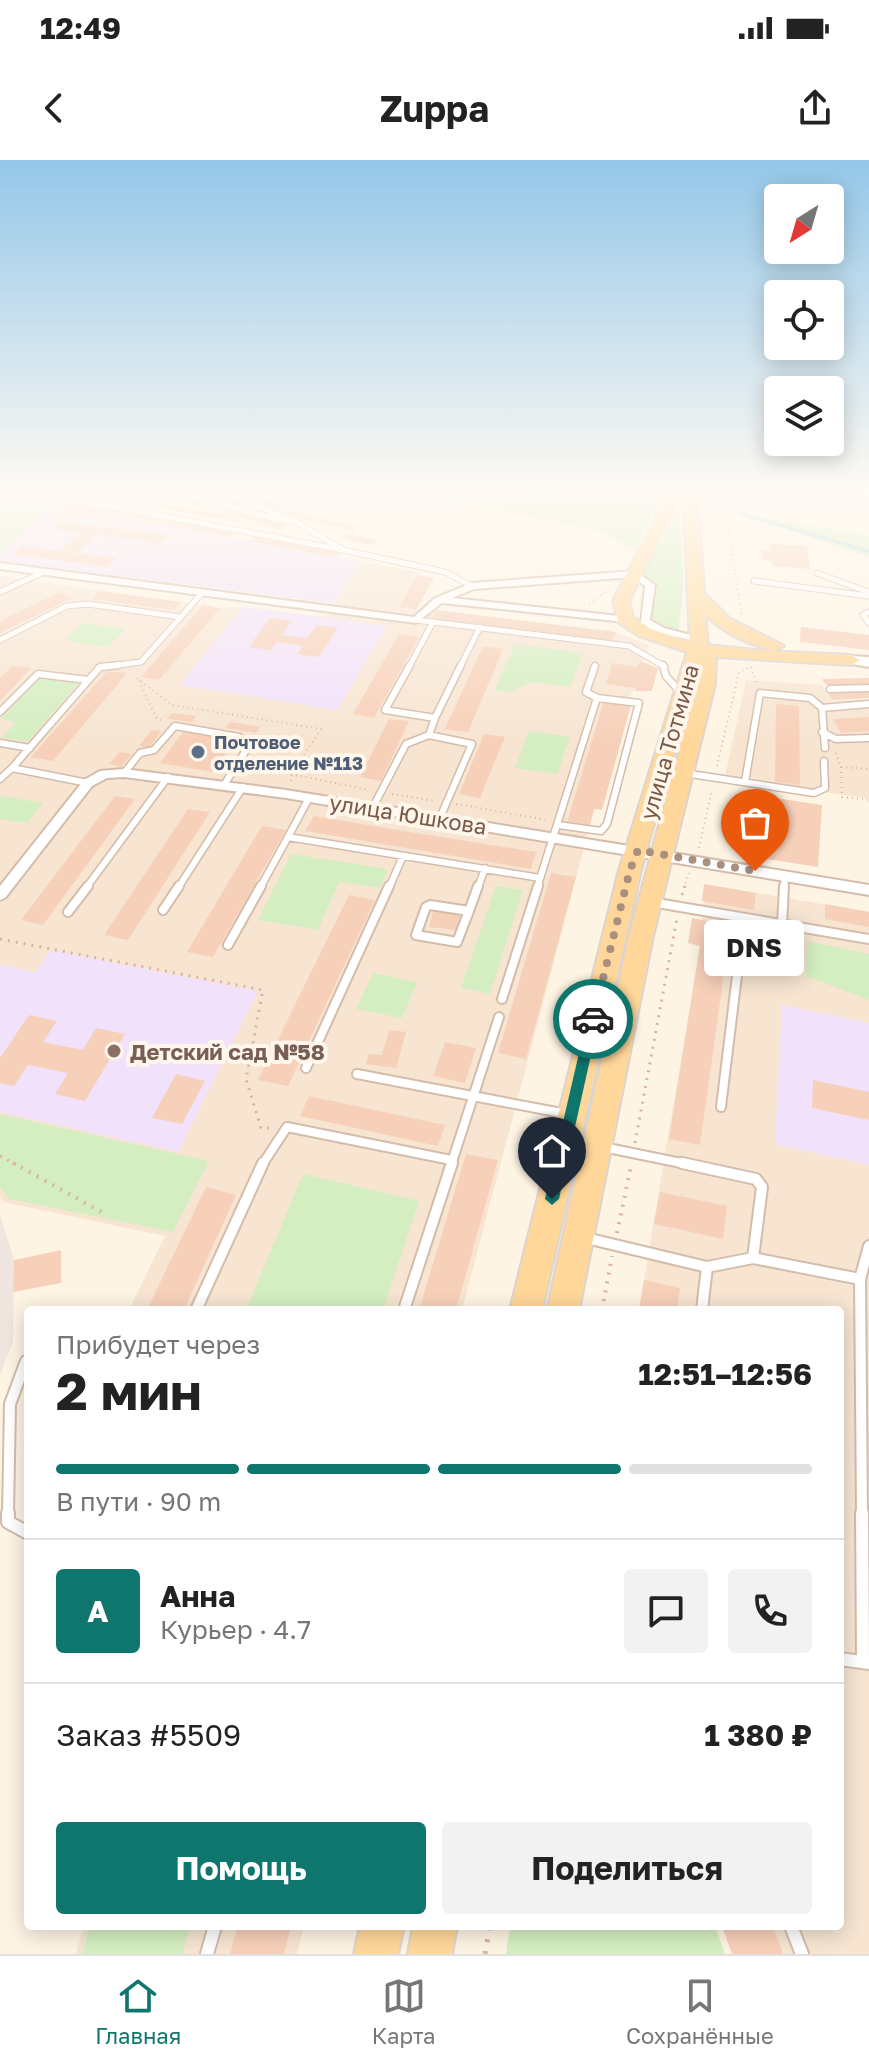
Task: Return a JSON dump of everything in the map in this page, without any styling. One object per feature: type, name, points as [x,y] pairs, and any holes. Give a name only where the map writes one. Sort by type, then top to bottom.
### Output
[{"type":"main road","points":[[635,574],[620,606],[625,619],[663,641],[860,661]]},
{"type":"main road","points":[[697,574],[699,644]]},
{"type":"main road","points":[[699,597],[713,616],[725,625],[791,654]]},
{"type":"main road","name":"улица Тотмина","points":[[527,1306],[607,964],[650,852],[681,772],[706,684],[709,660],[699,644],[692,657],[682,694],[650,852],[650,901],[564,1306]]},
{"type":"main road","points":[[706,684],[745,663],[791,654]]},
{"type":"main road","points":[[376,1954],[381,1930]]},
{"type":"main road","points":[[430,1954],[434,1930]]},
{"type":"street","points":[[57,574],[416,620],[439,600],[472,586],[635,574],[650,585],[645,621],[661,631],[699,644]]},
{"type":"street","points":[[590,577],[616,583],[626,590]]},
{"type":"street","points":[[439,600],[625,619]]},
{"type":"street","name":"улица Юшкова","points":[[88,783],[104,774],[168,777],[439,820],[556,828],[650,852],[869,890]]},
{"type":"street","points":[[0,895],[88,783]]},
{"type":"lane","points":[[0,592],[40,574]]},
{"type":"lane","points":[[448,574],[472,586]]},
{"type":"lane","points":[[819,574],[869,594]]},
{"type":"lane","points":[[754,581],[869,594]]},
{"type":"lane","points":[[0,779],[100,667],[141,662],[202,593]]},
{"type":"lane","points":[[0,640],[67,606],[88,604],[180,617]]},
{"type":"lane","points":[[869,612],[863,615],[869,623]]},
{"type":"lane","points":[[416,620],[629,646],[665,666],[666,676],[682,694]]},
{"type":"lane","points":[[433,622],[385,710],[435,718]]},
{"type":"lane","points":[[429,735],[480,627]]},
{"type":"lane","points":[[556,828],[601,831],[607,824],[639,703],[597,698],[586,692],[595,666]]},
{"type":"lane","points":[[0,712],[38,674],[88,680]]},
{"type":"lane","points":[[830,689],[869,688]]},
{"type":"lane","points":[[745,782],[760,693],[810,698],[822,708],[869,704]]},
{"type":"lane","points":[[502,999],[597,698]]},
{"type":"lane","points":[[822,708],[825,748]]},
{"type":"lane","points":[[124,773],[140,753],[154,750],[175,726],[239,737],[250,744],[224,785]]},
{"type":"lane","points":[[822,732],[836,739],[869,738]]},
{"type":"lane","points":[[372,809],[406,744],[429,735],[472,744],[439,820]]},
{"type":"lane","points":[[0,743],[30,748]]},
{"type":"lane","points":[[681,772],[814,793],[825,788],[824,761]]},
{"type":"lane","points":[[12,768],[88,783]]},
{"type":"lane","points":[[68,912],[168,777]]},
{"type":"lane","points":[[163,910],[243,787]]},
{"type":"lane","points":[[228,945],[309,798]]},
{"type":"lane","points":[[288,837],[540,878]]},
{"type":"lane","points":[[306,1068],[403,856]]},
{"type":"lane","points":[[469,911],[430,905],[426,907],[416,935],[457,942],[469,911],[485,868]]},
{"type":"lane","points":[[782,924],[785,876]]},
{"type":"lane","points":[[650,901],[869,939]]},
{"type":"lane","points":[[721,1107],[744,918]]},
{"type":"lane","points":[[405,1306],[499,1017]]},
{"type":"lane","points":[[357,1074],[572,1115]]},
{"type":"lane","points":[[198,1306],[263,1164],[287,1127],[451,1160]]},
{"type":"lane","points":[[598,1146],[756,1179],[762,1187],[753,1258]]},
{"type":"lane","points":[[579,1237],[707,1267],[753,1258],[860,1279]]},
{"type":"lane","points":[[844,1660],[866,1663],[860,1279],[869,1246]]},
{"type":"lane","points":[[702,1306],[707,1267]]},
{"type":"lane","points":[[24,1366],[10,1404],[8,1522],[24,1531]]},
{"type":"lane","points":[[207,1954],[214,1930]]},
{"type":"lane","points":[[793,1930],[802,1954]]},
{"type":"path","points":[[735,574],[743,625]]},
{"type":"path","points":[[141,662],[137,678],[157,719],[175,726]]},
{"type":"path","points":[[751,667],[756,683]]},
{"type":"path","points":[[137,678],[172,705],[321,729],[292,773]]},
{"type":"path","points":[[825,748],[839,755],[842,797],[869,800]]},
{"type":"path","points":[[238,763],[446,803],[556,828]]},
{"type":"path","points":[[841,767],[869,769]]},
{"type":"path","points":[[603,1306],[686,874],[692,871]]},
{"type":"path","points":[[0,939],[263,990],[246,1079],[261,1128],[287,1127]]},
{"type":"path","points":[[0,1156],[107,1215]]},
{"type":"path","points":[[485,1954],[489,1930]]},
{"type":"shaded area","points":[[101,574],[354,574],[333,603]]},
{"type":"shaded area","points":[[355,574],[419,574],[434,578],[417,609],[615,632],[649,645],[635,688],[624,704],[463,1306],[131,1306],[165,1236],[3,1202],[0,1197],[0,576],[220,608],[243,607],[324,617]]},
{"type":"shaded area","points":[[243,607],[387,626],[337,710],[180,685]]},
{"type":"shaded area","points":[[746,680],[822,685],[832,701],[869,699],[869,799],[725,776]]},
{"type":"shaded area","points":[[704,884],[869,912],[869,1954],[732,1954],[723,1930],[844,1930],[844,1306],[640,1306],[702,934]]},
{"type":"shaded area","name":"Детский сад №58","points":[[50,950],[258,991],[178,1152],[0,1112],[0,965],[36,972]]},
{"type":"shaded area","points":[[782,1005],[869,1023],[869,1165],[775,1144]]},
{"type":"shaded area","points":[[0,1215],[14,1260],[13,1342],[0,1375]]},
{"type":"shaded area","points":[[83,1930],[303,1930],[297,1954],[76,1954]]},
{"type":"green space","points":[[683,574],[678,633],[648,617],[657,591],[654,581],[643,576]]},
{"type":"green space","points":[[82,623],[125,629],[109,647],[65,640]]},
{"type":"green space","points":[[515,644],[583,653],[570,687],[534,682],[508,692],[495,690]]},
{"type":"green space","points":[[40,677],[79,683],[28,741],[2,738],[16,722],[1,719]]},
{"type":"green space","points":[[529,731],[570,737],[557,774],[515,768]]},
{"type":"green space","points":[[0,796],[43,803],[27,823],[0,819]]},
{"type":"green space","points":[[291,854],[388,869],[380,888],[339,882],[318,930],[258,920]]},
{"type":"green space","points":[[496,886],[523,890],[490,994],[461,988]]},
{"type":"green space","points":[[807,941],[869,954],[869,1000],[806,976]]},
{"type":"green space","points":[[373,973],[417,982],[402,1018],[356,1009]]},
{"type":"green space","points":[[0,1114],[209,1161],[173,1232],[9,1199],[0,1187]]},
{"type":"green space","points":[[303,1174],[419,1201],[384,1306],[248,1306]]},
{"type":"green space","points":[[89,1930],[189,1930],[182,1954],[82,1954]]},
{"type":"green space","points":[[509,1930],[716,1930],[725,1954],[506,1954]]},
{"type":"building","points":[[417,575],[434,578],[416,609],[399,607]]},
{"type":"building","points":[[99,591],[181,602],[174,610],[92,599]]},
{"type":"building","points":[[60,592],[72,598],[0,633],[0,621]]},
{"type":"building","points":[[203,605],[220,608],[159,680],[141,677]]},
{"type":"building","points":[[436,610],[616,632],[613,641],[432,619]]},
{"type":"building","points":[[270,618],[292,621],[282,635],[307,638],[317,625],[338,628],[319,657],[297,654],[303,646],[277,642],[271,650],[249,647]]},
{"type":"building","points":[[801,627],[869,635],[869,650],[800,642]]},
{"type":"building","points":[[399,634],[419,637],[374,718],[353,714]]},
{"type":"building","points":[[483,646],[503,649],[468,732],[445,729]]},
{"type":"building","points":[[640,661],[658,668],[652,691],[635,691],[635,688],[606,684],[612,663],[637,667]]},
{"type":"building","points":[[12,666],[31,668],[0,701],[0,678]]},
{"type":"building","points":[[107,671],[127,673],[53,761],[31,757]]},
{"type":"building","points":[[869,678],[869,684],[826,685],[822,679]]},
{"type":"building","points":[[869,691],[869,698],[832,700],[828,693]]},
{"type":"building","points":[[604,701],[631,705],[602,810],[594,809],[590,825],[567,822]]},
{"type":"building","points":[[776,704],[799,706],[800,785],[775,782]]},
{"type":"building","points":[[172,713],[196,716],[192,722],[167,719]]},
{"type":"building","points":[[869,717],[869,731],[841,733],[833,719]]},
{"type":"building","points":[[389,719],[409,721],[381,781],[360,777]]},
{"type":"building","points":[[230,722],[260,727],[256,733],[225,728]]},
{"type":"building","points":[[152,730],[161,731],[149,748],[139,746]]},
{"type":"building","name":"Почтовое отделение №113","points":[[183,732],[235,740],[213,772],[160,763]]},
{"type":"building","points":[[484,734],[505,737],[480,798],[459,794]]},
{"type":"building","points":[[120,752],[132,754],[121,767],[109,764]]},
{"type":"building","points":[[755,795],[822,805],[818,867],[748,856]]},
{"type":"building","points":[[115,796],[135,799],[43,925],[21,920]]},
{"type":"building","points":[[188,809],[210,812],[128,940],[104,935]]},
{"type":"building","points":[[314,816],[536,852],[531,869],[305,831]]},
{"type":"building","points":[[262,826],[286,830],[213,957],[187,952]]},
{"type":"building","points":[[551,873],[576,877],[526,1059],[498,1053]]},
{"type":"building","points":[[704,884],[756,893],[754,910],[702,901]]},
{"type":"building","points":[[349,895],[375,900],[288,1086],[258,1080]]},
{"type":"building","points":[[825,904],[869,912],[869,927],[825,919]]},
{"type":"building","points":[[434,909],[461,912],[456,930],[429,927]]},
{"type":"building","points":[[692,918],[721,924],[719,937],[729,938],[700,1145],[669,1139],[700,946],[688,943]]},
{"type":"building","points":[[29,1015],[57,1021],[43,1042],[83,1050],[96,1028],[125,1034],[85,1101],[55,1094],[68,1073],[28,1065],[14,1086],[0,1083],[0,1058]]},
{"type":"building","points":[[389,1030],[406,1032],[396,1068],[366,1064],[369,1054],[382,1055]]},
{"type":"building","points":[[445,1042],[476,1048],[465,1083],[433,1076]]},
{"type":"building","points":[[176,1074],[205,1081],[182,1124],[152,1118]]},
{"type":"building","points":[[813,1080],[869,1092],[869,1120],[812,1108]]},
{"type":"building","points":[[309,1096],[445,1125],[438,1146],[300,1116]]},
{"type":"building","points":[[466,1154],[498,1160],[457,1306],[420,1306]]},
{"type":"building","points":[[206,1187],[236,1195],[186,1306],[149,1306]]},
{"type":"building","points":[[660,1192],[727,1206],[723,1239],[654,1224]]},
{"type":"building","points":[[61,1250],[61,1283],[13,1292],[14,1260]]},
{"type":"building","points":[[644,1280],[680,1288],[678,1306],[640,1306]]},
{"type":"building","points":[[237,1930],[290,1930],[284,1954],[230,1954]]},
{"type":"building","points":[[723,1930],[774,1930],[783,1954],[732,1954]]},
{"type":"way so far","points":[[593,1019],[630,870],[638,850],[755,871]]},
{"type":"place","name":"Почтовое отделение №113","points":[[198,752]]},
{"type":"place","name":"DNS","points":[[755,871]]},
{"type":"place","name":"Детский сад №58","points":[[114,1051]]},
{"type":"route","points":[[552,1199],[593,1019]]}]
